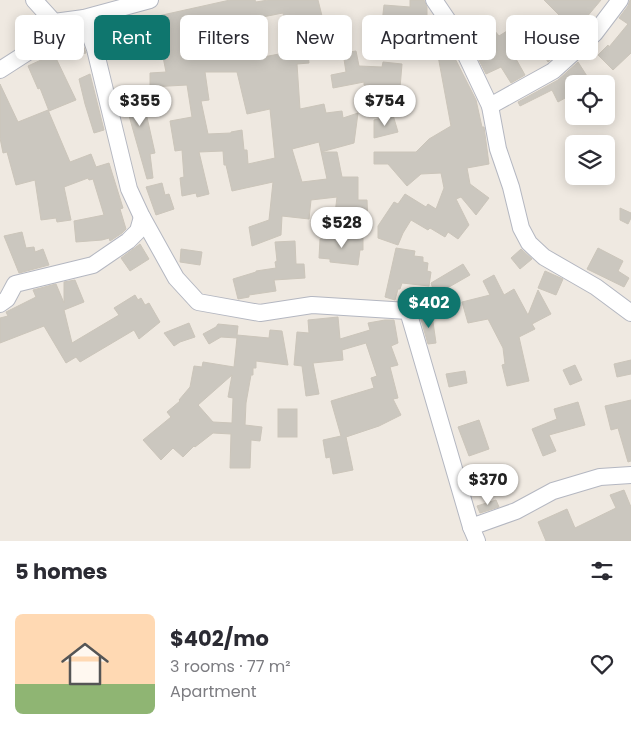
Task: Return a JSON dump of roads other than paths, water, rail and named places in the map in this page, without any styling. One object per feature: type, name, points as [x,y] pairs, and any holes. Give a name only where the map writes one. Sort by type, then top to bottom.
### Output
[{"type":"street","points":[[34,0],[48,15]]},
{"type":"street","points":[[150,0],[84,18],[95,49],[129,189],[142,217],[176,278],[198,302],[260,313],[312,305],[408,311],[474,534],[553,491],[600,478],[631,475]]},
{"type":"street","points":[[434,0],[453,28],[490,106],[498,149],[511,187],[521,228],[529,243],[544,257],[596,287],[631,314]]},
{"type":"street","points":[[490,106],[553,71],[595,33],[620,0]]},
{"type":"street","points":[[0,70],[16,60]]},
{"type":"street","points":[[0,304],[7,299],[15,284],[93,265],[128,241],[138,231],[142,217]]}]
